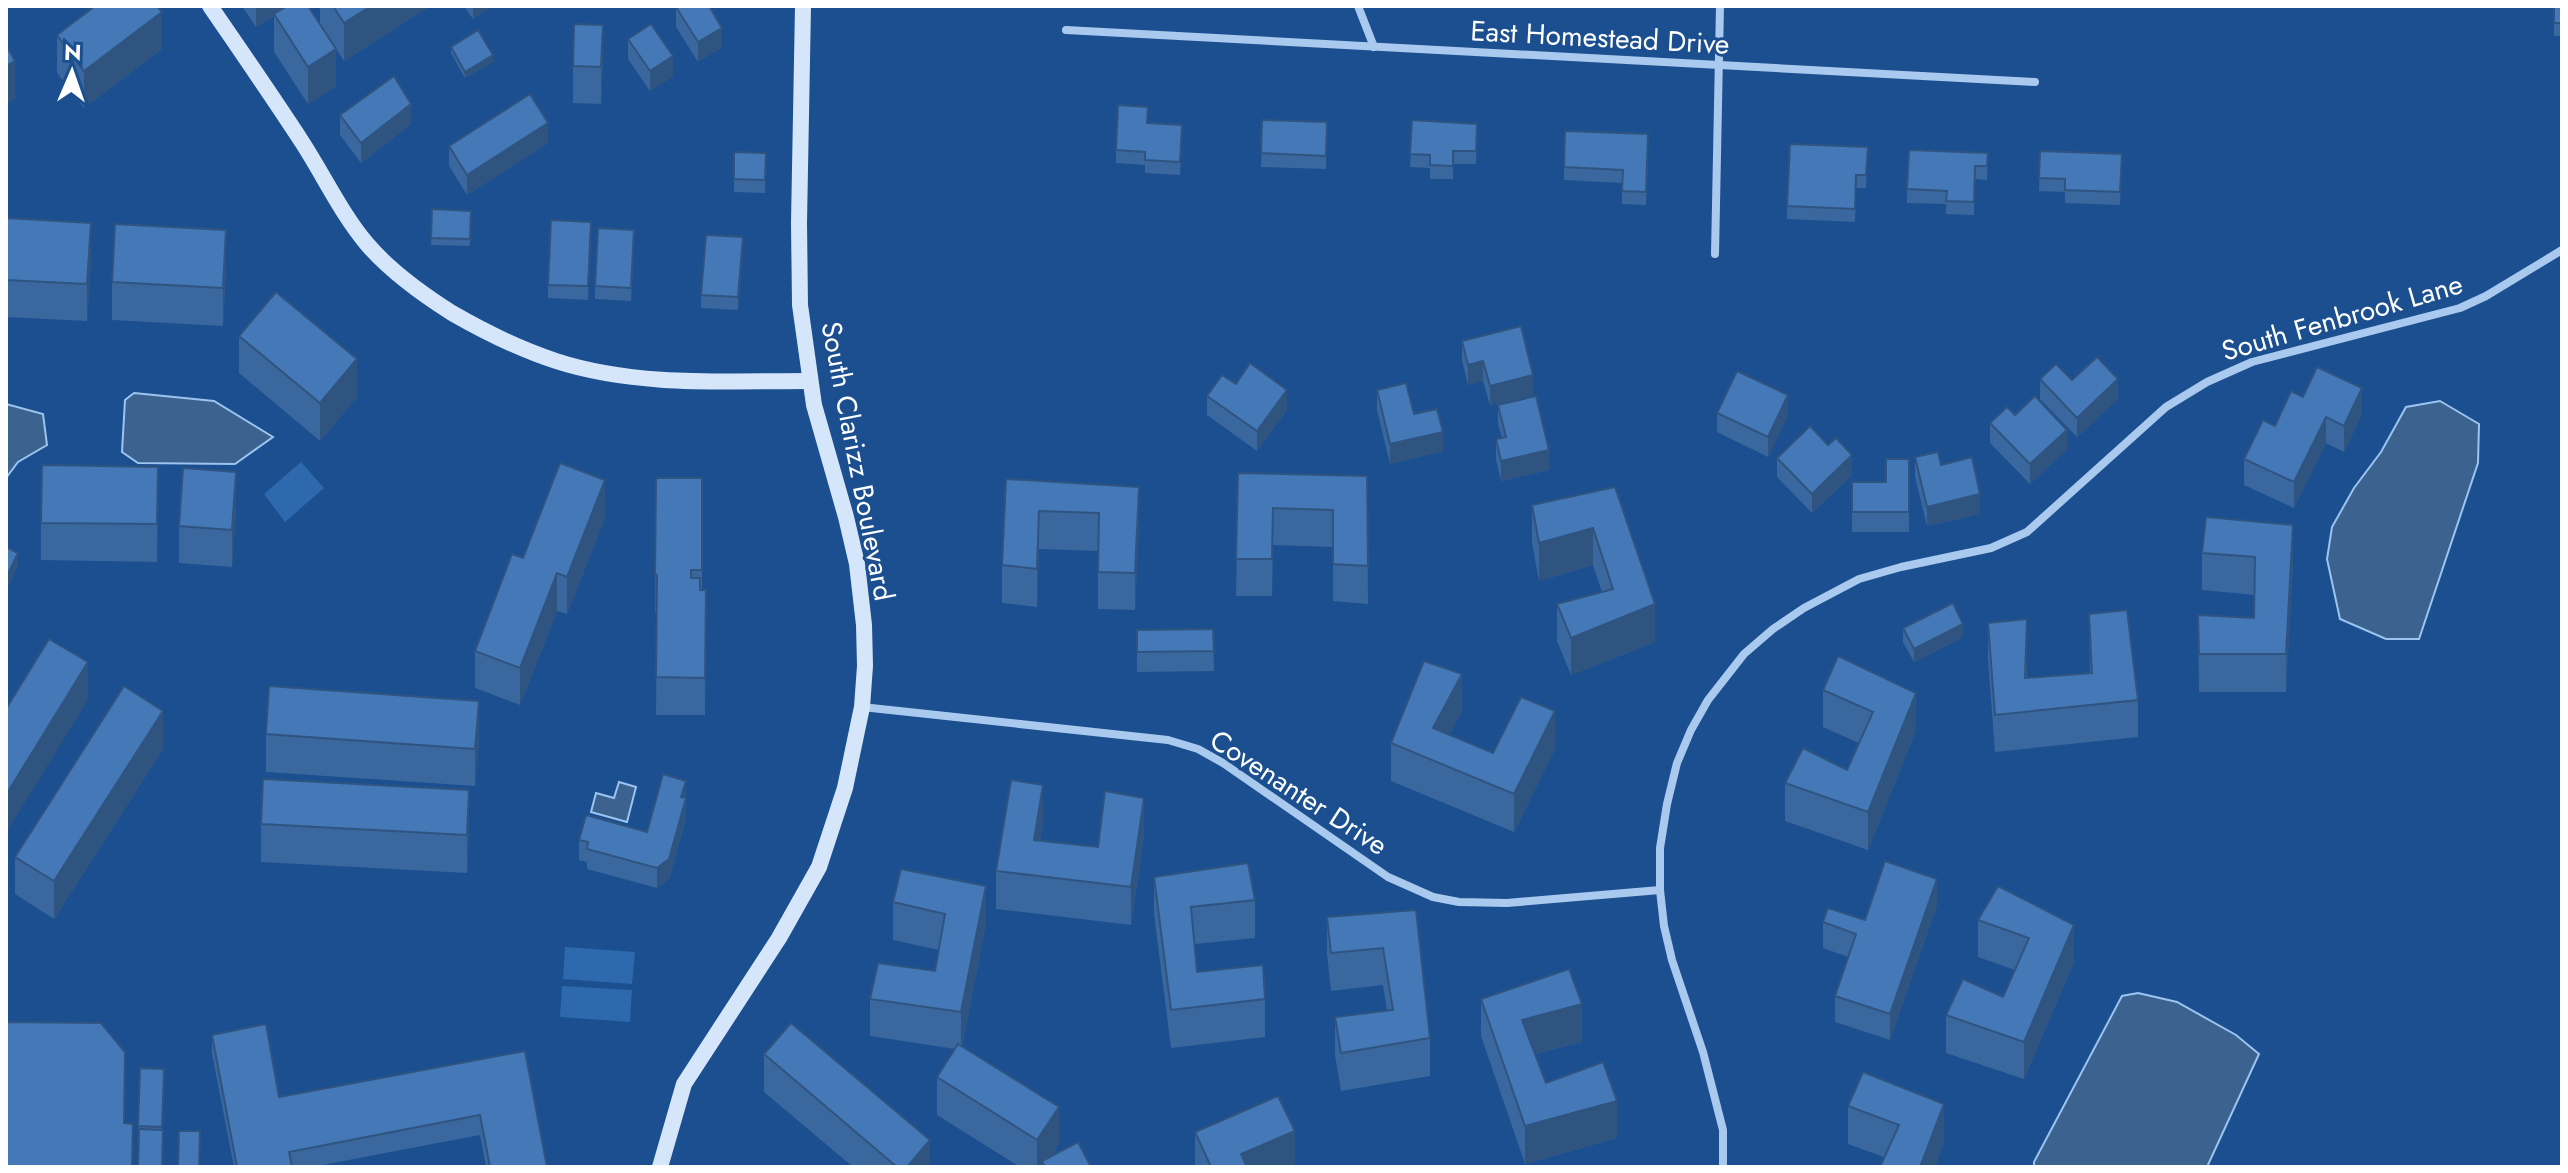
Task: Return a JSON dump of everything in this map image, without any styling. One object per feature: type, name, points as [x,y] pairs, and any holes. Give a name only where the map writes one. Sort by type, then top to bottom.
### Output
[{"type":"street","points":[[210,6],[368,245],[433,301],[511,344],[557,362],[587,369],[663,379],[809,381]]},
{"type":"street","name":"South Clarizz Boulevard","points":[[660,1167],[684,1084],[779,938],[819,867],[845,788],[862,707],[864,625],[857,564],[814,405],[800,305],[803,6]]},
{"type":"street","points":[[1358,6],[1374,47]]},
{"type":"street","points":[[1715,254],[1720,6]]},
{"type":"street","name":"East Homestead Drive","points":[[1066,30],[2035,82]]},
{"type":"street","name":"South Fenbrook Lane","points":[[1723,1167],[1723,1130],[1703,1052],[1664,926],[1660,890],[1662,825],[1677,763],[1691,730],[1708,700],[1744,654],[1773,629],[1831,592],[1859,579],[1991,548],[2027,532],[2166,407],[2227,372],[2252,362],[2460,308],[2486,296],[2562,250]]},
{"type":"street","name":"Covenanter Drive","points":[[862,707],[1168,740],[1198,749],[1388,877],[1433,897],[1459,902],[1507,903],[1660,890]]},
{"type":"shaded area","points":[[134,393],[214,401],[273,437],[235,464],[138,463],[122,452],[125,400]]},
{"type":"shaded area","points":[[2440,401],[2479,424],[2478,463],[2419,639],[2386,639],[2340,619],[2327,559],[2332,527],[2406,407]]},
{"type":"shaded area","points":[[6,404],[43,414],[47,445],[18,462],[6,478]]},
{"type":"shaded area","points":[[301,462],[324,488],[285,522],[264,494]]},
{"type":"shaded area","points":[[619,782],[636,787],[627,822],[591,812],[596,793],[614,798]]},
{"type":"shaded area","points":[[565,947],[635,952],[632,984],[563,979]]},
{"type":"shaded area","points":[[562,986],[632,990],[630,1022],[560,1017]]},
{"type":"shaded area","points":[[2138,993],[2177,1002],[2236,1035],[2259,1054],[2207,1167],[2034,1167],[2122,996]]},
{"type":"building","points":[[95,6],[157,6],[162,12],[84,71],[57,35]]},
{"type":"building","points":[[287,6],[308,6],[336,49],[308,67],[274,14]]},
{"type":"building","points":[[333,6],[371,6],[344,23]]},
{"type":"building","points":[[678,6],[709,6],[722,28],[698,42]]},
{"type":"building","points":[[2554,6],[2562,6],[2562,23],[2554,23]]},
{"type":"building","points":[[574,24],[603,25],[601,67],[573,66]]},
{"type":"building","points":[[651,24],[673,56],[650,71],[628,39]]},
{"type":"building","points":[[478,30],[493,55],[465,72],[451,47]]},
{"type":"building","points":[[6,45],[15,61],[6,66]]},
{"type":"building","points":[[394,76],[411,104],[361,143],[340,115]]},
{"type":"building","points":[[530,94],[548,123],[467,175],[449,146]]},
{"type":"building","points":[[1118,105],[1148,107],[1147,123],[1182,125],[1180,162],[1145,160],[1145,152],[1116,150]]},
{"type":"building","points":[[1262,120],[1327,122],[1326,156],[1261,153]]},
{"type":"building","points":[[1412,120],[1477,124],[1476,151],[1453,151],[1453,166],[1430,165],[1430,155],[1410,154]]},
{"type":"building","points":[[1565,131],[1648,134],[1646,192],[1622,191],[1623,170],[1564,167]]},
{"type":"building","points":[[1790,144],[1868,147],[1866,175],[1856,175],[1855,209],[1787,206]]},
{"type":"building","points":[[1909,150],[1988,153],[1987,166],[1975,166],[1974,202],[1946,201],[1947,191],[1907,189]]},
{"type":"building","points":[[2040,151],[2122,154],[2120,192],[2065,190],[2065,179],[2039,178]]},
{"type":"building","points":[[734,152],[766,153],[765,180],[734,179]]},
{"type":"building","points":[[432,209],[471,211],[470,239],[431,238]]},
{"type":"building","points":[[6,218],[91,223],[87,284],[6,280]]},
{"type":"building","points":[[551,220],[591,222],[588,286],[548,285]]},
{"type":"building","points":[[115,224],[226,230],[223,288],[112,282]]},
{"type":"building","points":[[598,228],[634,230],[631,288],[595,286]]},
{"type":"building","points":[[706,235],[743,237],[738,297],[701,295]]},
{"type":"building","points":[[276,292],[357,359],[320,403],[239,336]]},
{"type":"building","points":[[1521,326],[1533,375],[1490,386],[1483,361],[1468,365],[1462,341]]},
{"type":"building","points":[[2097,357],[2118,379],[2077,418],[2040,379],[2056,364],[2072,380]]},
{"type":"building","points":[[1250,363],[1287,390],[1257,431],[1207,396],[1222,375],[1236,384]]},
{"type":"building","points":[[2317,367],[2362,388],[2344,426],[2326,417],[2294,482],[2244,459],[2263,420],[2275,426],[2291,391],[2303,397]]},
{"type":"building","points":[[1737,371],[1788,395],[1768,437],[1717,413]]},
{"type":"building","points":[[1406,383],[1414,414],[1437,409],[1443,432],[1390,444],[1377,390]]},
{"type":"building","points":[[1536,396],[1549,450],[1501,461],[1496,439],[1506,437],[1498,405]]},
{"type":"building","points":[[2035,396],[2067,430],[2030,464],[1990,423],[2007,407],[2015,415]]},
{"type":"building","points":[[1810,426],[1828,445],[1836,438],[1852,455],[1812,494],[1777,458]]},
{"type":"building","points":[[1938,452],[1941,465],[1972,457],[1980,494],[1927,507],[1915,457]]},
{"type":"building","points":[[1886,459],[1909,459],[1909,512],[1852,512],[1852,482],[1886,482]]},
{"type":"building","points":[[560,463],[605,480],[567,577],[557,573],[520,668],[475,651],[512,554],[523,558]]},
{"type":"building","points":[[42,465],[158,467],[157,524],[41,523]]},
{"type":"building","points":[[183,468],[236,472],[232,530],[179,526]]},
{"type":"building","points":[[1238,473],[1367,476],[1368,566],[1333,564],[1333,510],[1273,508],[1272,559],[1236,559]]},
{"type":"building","points":[[656,478],[702,478],[702,570],[691,570],[691,578],[700,578],[700,590],[706,590],[705,678],[656,677]]},
{"type":"building","points":[[1006,479],[1139,487],[1135,573],[1098,572],[1099,513],[1039,511],[1037,569],[1002,565]]},
{"type":"building","points":[[1615,487],[1655,604],[1571,638],[1557,604],[1613,589],[1593,528],[1539,543],[1532,505]]},
{"type":"building","points":[[2206,517],[2293,525],[2286,654],[2199,654],[2198,615],[2254,618],[2255,557],[2202,553]]},
{"type":"building","points":[[6,547],[18,553],[6,578]]},
{"type":"building","points":[[1953,603],[1963,624],[1914,649],[1903,628]]},
{"type":"building","points":[[2127,610],[2138,700],[1995,715],[1988,623],[2027,619],[2025,678],[2092,673],[2089,614]]},
{"type":"building","points":[[1213,629],[1214,651],[1137,652],[1137,630]]},
{"type":"building","points":[[49,639],[88,662],[6,795],[6,709]]},
{"type":"building","points":[[1838,656],[1916,693],[1868,812],[1785,783],[1803,748],[1847,770],[1873,712],[1823,690]]},
{"type":"building","points":[[1424,661],[1462,674],[1433,728],[1493,753],[1521,697],[1555,711],[1514,794],[1391,743]]},
{"type":"building","points":[[124,686],[163,711],[54,881],[15,857]]},
{"type":"building","points":[[269,686],[479,701],[475,749],[266,734]]},
{"type":"building","points":[[663,774],[686,781],[681,797],[686,798],[669,859],[657,868],[587,849],[588,842],[579,840],[586,815],[647,832]]},
{"type":"building","points":[[263,779],[469,790],[467,835],[261,824]]},
{"type":"building","points":[[1011,780],[1043,785],[1034,840],[1098,847],[1105,791],[1144,798],[1131,887],[996,871]]},
{"type":"building","points":[[1885,861],[1937,879],[1890,1014],[1835,996],[1856,934],[1823,922],[1828,908],[1865,920]]},
{"type":"building","points":[[1248,863],[1255,900],[1191,907],[1197,972],[1263,965],[1265,999],[1171,1010],[1154,877]]},
{"type":"building","points":[[901,869],[986,886],[961,1012],[870,999],[878,963],[935,971],[945,914],[893,902]]},
{"type":"building","points":[[1998,886],[2074,925],[2024,1042],[1946,1015],[1963,979],[2003,997],[2029,938],[1978,920]]},
{"type":"building","points":[[1416,910],[1430,1038],[1341,1053],[1335,1017],[1393,1010],[1383,948],[1331,953],[1327,917]]},
{"type":"building","points":[[1569,969],[1582,1004],[1522,1020],[1546,1083],[1603,1062],[1617,1101],[1525,1126],[1481,999]]},
{"type":"building","points":[[6,1022],[101,1023],[125,1052],[124,1123],[133,1124],[132,1167],[6,1167]]},
{"type":"building","points":[[791,1023],[930,1140],[907,1167],[897,1167],[764,1054]]},
{"type":"building","points":[[266,1024],[279,1097],[525,1051],[547,1167],[490,1167],[480,1115],[289,1152],[292,1167],[237,1167],[212,1035]]},
{"type":"building","points":[[958,1044],[1059,1107],[1037,1140],[937,1077]]},
{"type":"building","points":[[140,1068],[164,1069],[162,1127],[138,1126]]},
{"type":"building","points":[[1863,1072],[1944,1104],[1920,1167],[1880,1167],[1899,1125],[1848,1106]]},
{"type":"building","points":[[1278,1096],[1295,1131],[1241,1154],[1247,1167],[1211,1167],[1195,1132]]},
{"type":"building","points":[[139,1129],[163,1130],[162,1167],[138,1167]]},
{"type":"building","points":[[179,1131],[200,1131],[199,1167],[178,1167]]},
{"type":"building","points":[[1078,1142],[1091,1167],[1045,1167],[1042,1161]]}]
